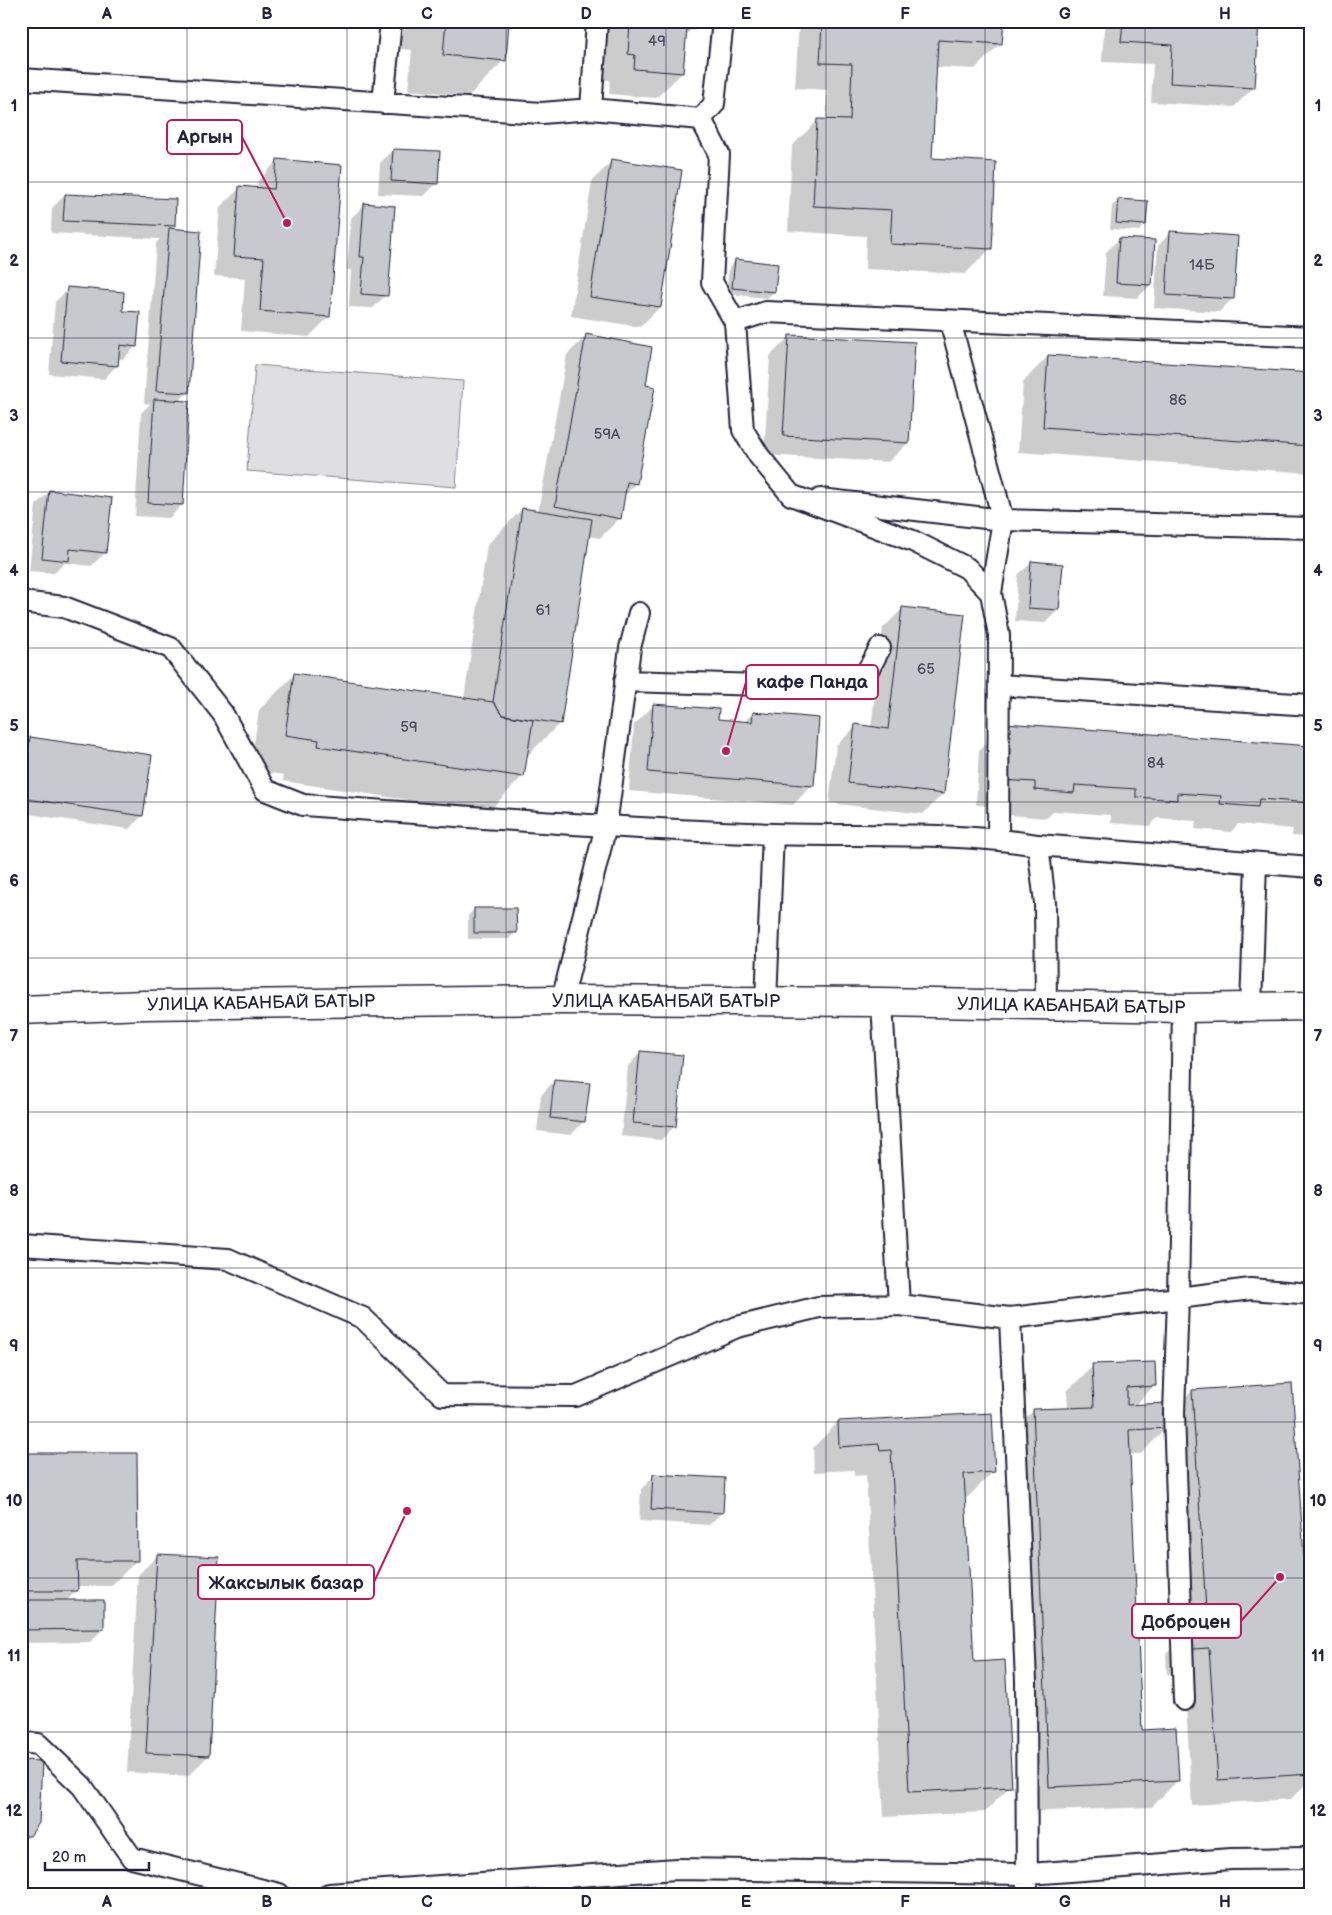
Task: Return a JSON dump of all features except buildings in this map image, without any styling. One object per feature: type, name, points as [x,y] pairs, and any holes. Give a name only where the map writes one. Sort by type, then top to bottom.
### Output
[{"type":"main road","name":"УЛИЦА КАБАНБАЙ БАТЫР","points":[[21,1010],[144,1005],[562,1000],[882,1002],[1183,1008],[1311,1006]]},
{"type":"lane","points":[[383,103],[391,21]]},
{"type":"lane","points":[[590,109],[597,21]]},
{"type":"lane","points":[[701,119],[714,104],[723,21]]},
{"type":"lane","points":[[21,79],[542,113],[590,109],[701,119]]},
{"type":"lane","points":[[701,119],[719,154],[712,282],[735,322],[743,430],[760,456],[791,495],[913,542],[967,568],[991,593]]},
{"type":"lane","points":[[735,322],[766,312],[1311,337]]},
{"type":"lane","points":[[950,321],[1002,520],[991,593],[1000,635],[998,838]]},
{"type":"lane","points":[[791,495],[1002,520],[1311,528]]},
{"type":"lane","points":[[21,602],[64,608],[171,648],[223,714],[265,790],[303,805],[606,826],[773,834],[998,838],[1038,845],[1311,867]]},
{"type":"lane","points":[[562,1000],[606,826],[630,648],[639,614]]},
{"type":"lane","points":[[625,681],[849,686],[865,676],[880,648]]},
{"type":"lane","points":[[999,685],[1311,705]]},
{"type":"lane","points":[[766,1001],[773,834]]},
{"type":"lane","points":[[1038,845],[1045,903],[1046,1005]]},
{"type":"lane","points":[[1251,1006],[1256,863]]},
{"type":"lane","points":[[882,1002],[899,1305]]},
{"type":"lane","points":[[1183,1008],[1174,1413],[1184,1700]]},
{"type":"lane","points":[[21,1245],[228,1259],[363,1318],[442,1394],[576,1396],[737,1327],[819,1307],[899,1305],[1010,1318],[1251,1289],[1311,1294]]},
{"type":"lane","points":[[1010,1318],[1026,1681],[1028,1884]]},
{"type":"lane","points":[[21,1742],[38,1744],[82,1786],[132,1858],[279,1894]]},
{"type":"lane","points":[[329,1894],[676,1869],[1028,1884],[1231,1860],[1311,1858]]},
{"type":"shaded area","points":[[255,365],[463,381],[456,487],[247,471]]},
{"type":"place","name":"Аргын","points":[[287,223]]},
{"type":"place","name":"кафе Панда","points":[[726,751]]},
{"type":"place","name":"Жаксылык базар","points":[[407,1511]]},
{"type":"place","name":"Доброцен","points":[[1280,1577]]}]
